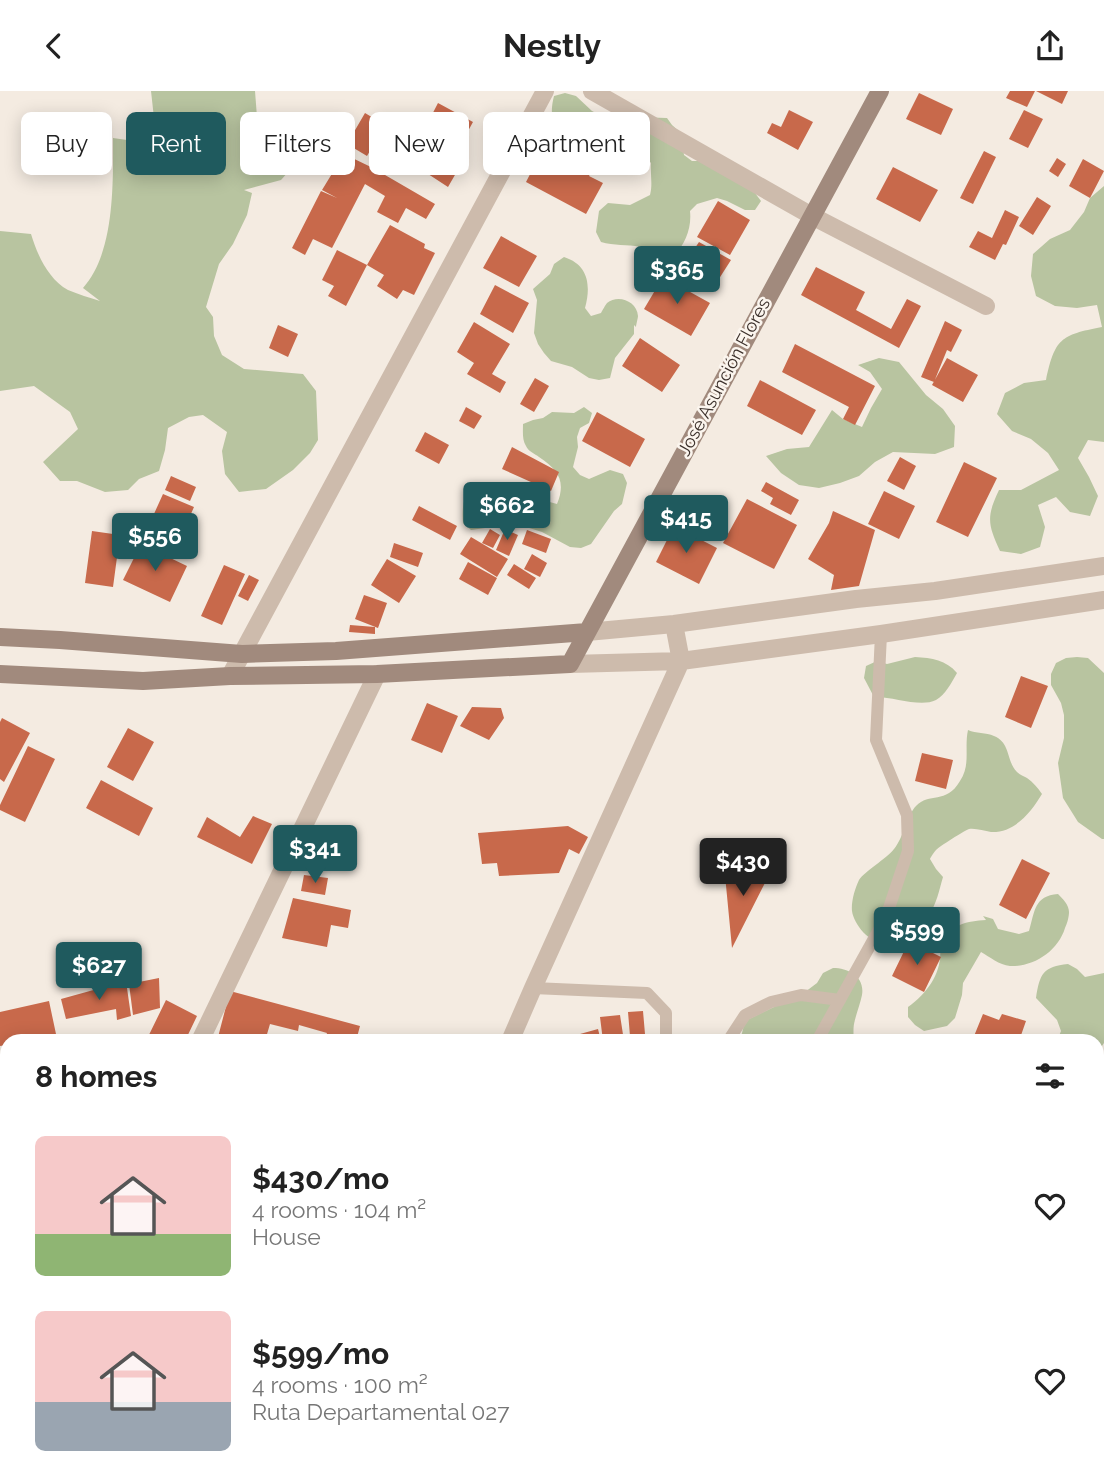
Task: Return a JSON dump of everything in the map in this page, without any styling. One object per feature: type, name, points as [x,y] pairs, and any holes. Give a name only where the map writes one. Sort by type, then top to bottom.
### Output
[{"type":"street","points":[[230,676],[545,91]]},
{"type":"street","points":[[592,91],[811,216],[986,306]]},
{"type":"street","name":"José Asunción Flores","points":[[570,664],[880,91]]},
{"type":"street","points":[[0,637],[242,654],[336,651],[674,624],[935,591],[1104,566]]},
{"type":"street","points":[[0,674],[142,681],[681,661],[1104,600]]},
{"type":"street","points":[[513,1034],[681,661],[674,624]]},
{"type":"street","points":[[203,1034],[377,674]]},
{"type":"lane","points":[[821,1034],[886,917],[908,851],[907,815],[876,740],[881,634]]},
{"type":"lane","points":[[533,988],[647,993],[666,1013],[666,1034]]},
{"type":"lane","points":[[733,1034],[745,1015],[771,1002],[801,995],[840,1000]]},
{"type":"green space","points":[[151,91],[255,91],[257,112],[240,112],[240,175],[285,175],[281,180],[244,190],[252,193],[247,215],[233,244],[219,264],[206,307],[213,317],[214,336],[222,355],[244,369],[303,374],[316,391],[318,440],[310,453],[293,470],[266,489],[239,492],[225,474],[222,451],[227,432],[203,415],[189,417],[168,428],[159,471],[139,479],[128,490],[105,492],[77,481],[60,481],[43,462],[78,429],[70,412],[34,386],[0,391],[0,231],[31,234],[40,258],[49,273],[61,285],[100,301],[83,288],[101,256],[107,237],[112,196],[113,138],[126,140],[126,175],[226,175],[226,112],[153,112]]},
{"type":"green space","points":[[565,93],[576,96],[594,112],[552,112],[554,96]]},
{"type":"green space","points":[[650,117],[667,118],[681,133],[684,155],[692,161],[702,161],[755,193],[761,201],[755,210],[745,210],[717,198],[697,204],[690,211],[690,225],[686,237],[672,259],[644,248],[601,242],[596,232],[599,211],[608,203],[630,205],[650,195]]},
{"type":"green space","points":[[1104,186],[1104,442],[1088,440],[1078,458],[1098,496],[1090,516],[1070,512],[1056,497],[1038,505],[1045,527],[1040,547],[1021,554],[1000,551],[990,521],[999,490],[1021,490],[1059,470],[1048,453],[1031,439],[1012,431],[997,414],[1005,393],[1024,383],[1046,380],[1053,356],[1062,341],[1068,336],[1102,327],[1097,305],[1077,308],[1055,306],[1036,296],[1031,276],[1033,254],[1050,239],[1070,230],[1084,212],[1090,198]]},
{"type":"green space","points":[[564,257],[579,265],[586,277],[588,292],[585,308],[591,316],[601,313],[607,303],[616,299],[631,303],[637,311],[634,334],[615,358],[610,378],[589,378],[572,367],[551,361],[538,344],[534,333],[537,300],[533,289],[550,274],[554,264]]},
{"type":"green space","points":[[879,358],[899,362],[926,395],[943,409],[955,426],[954,447],[935,454],[893,452],[875,462],[859,476],[819,488],[799,485],[781,473],[766,456],[787,449],[809,447],[832,410],[843,419],[862,427],[882,389],[870,372],[858,365]]},
{"type":"green space","points":[[584,407],[592,413],[589,423],[580,428],[573,467],[580,475],[589,479],[610,470],[623,474],[627,483],[622,504],[591,544],[581,548],[570,547],[542,532],[523,526],[471,530],[463,523],[464,502],[473,484],[521,482],[546,501],[557,504],[561,489],[559,477],[552,467],[527,448],[523,438],[523,424],[543,418],[552,412],[574,413]]},
{"type":"green space","points":[[915,657],[938,661],[957,673],[942,695],[936,700],[922,703],[874,697],[864,678],[866,666],[877,661],[887,664]]},
{"type":"green space","points":[[1077,657],[1088,658],[1104,673],[1104,839],[1078,822],[1063,798],[1058,763],[1064,738],[1064,715],[1051,685],[1051,674],[1056,663]]},
{"type":"green space","points":[[968,730],[999,739],[1014,768],[1042,794],[1033,808],[1008,829],[991,832],[969,829],[936,850],[930,859],[943,877],[931,911],[921,923],[898,939],[889,943],[877,942],[860,929],[852,911],[858,883],[894,849],[916,806],[926,800],[943,796],[955,788],[966,763]]},
{"type":"green space","points":[[1058,894],[1069,909],[1069,916],[1057,944],[1044,956],[1028,964],[1010,966],[981,952],[963,983],[955,1018],[947,1026],[924,1031],[908,1017],[908,1007],[923,994],[938,970],[939,941],[949,931],[966,923],[986,920],[983,916],[993,919],[998,929],[1019,934],[1029,931],[1034,911],[1040,901]]},
{"type":"green space","points":[[1068,964],[1085,977],[1104,973],[1104,1034],[1060,1034],[1057,1020],[1036,998],[1041,977],[1053,967]]},
{"type":"green space","points":[[833,968],[845,970],[855,975],[861,983],[862,995],[853,1034],[742,1034],[745,1021],[805,992],[817,983],[823,973]]},
{"type":"building","points":[[1010,91],[1035,91],[1027,107],[1006,98]]},
{"type":"building","points":[[1036,91],[1068,91],[1062,104]]},
{"type":"building","points":[[919,93],[953,109],[941,135],[906,119]]},
{"type":"building","points":[[438,103],[455,112],[433,112]]},
{"type":"building","points":[[789,110],[813,122],[798,150],[767,133],[772,123],[781,127]]},
{"type":"building","points":[[1024,110],[1043,119],[1028,148],[1009,139]]},
{"type":"building","points":[[365,113],[369,115],[367,156],[355,149],[355,130]]},
{"type":"building","points":[[984,151],[996,157],[973,204],[960,198]]},
{"type":"building","points":[[1057,158],[1066,164],[1058,177],[1049,171]]},
{"type":"building","points":[[355,159],[369,166],[369,175],[385,175],[435,204],[426,219],[406,208],[398,223],[377,212],[385,196],[365,184],[332,248],[313,239],[305,255],[292,248],[321,191],[337,198],[322,190],[331,175],[355,175]]},
{"type":"building","points":[[1083,159],[1104,171],[1090,198],[1069,186]]},
{"type":"building","points":[[893,167],[938,190],[920,222],[876,199]]},
{"type":"building","points":[[430,175],[455,175],[448,187]]},
{"type":"building","points":[[530,175],[590,175],[603,183],[586,214],[526,182]]},
{"type":"building","points":[[1037,197],[1051,206],[1033,235],[1019,226]]},
{"type":"building","points":[[718,201],[750,220],[730,255],[697,237]]},
{"type":"building","points":[[1005,210],[1019,217],[1006,245],[1003,244],[995,260],[969,247],[978,231],[992,238]]},
{"type":"building","points":[[390,225],[425,244],[424,248],[435,253],[414,295],[403,290],[397,299],[377,286],[384,275],[367,265]]},
{"type":"building","points":[[501,236],[537,256],[519,287],[483,268]]},
{"type":"building","points":[[699,242],[731,260],[715,285],[683,266]]},
{"type":"building","points":[[337,250],[367,265],[346,306],[328,296],[334,286],[322,280]]},
{"type":"building","points":[[816,267],[865,292],[856,310],[891,329],[907,299],[921,306],[899,348],[801,295]]},
{"type":"building","points":[[663,277],[710,303],[691,336],[644,309]]},
{"type":"building","points":[[495,285],[529,303],[513,333],[480,314]]},
{"type":"building","points":[[945,321],[962,330],[951,352],[947,350],[934,382],[921,377]]},
{"type":"building","points":[[474,322],[510,344],[492,374],[506,382],[500,393],[467,374],[474,363],[457,352]]},
{"type":"building","points":[[278,325],[298,334],[288,357],[269,348]]},
{"type":"building","points":[[640,338],[680,365],[662,392],[622,366]]},
{"type":"building","points":[[795,344],[875,386],[855,425],[843,419],[849,407],[782,372]]},
{"type":"building","points":[[947,358],[978,375],[963,402],[932,385]]},
{"type":"building","points":[[535,378],[549,386],[534,412],[520,404]]},
{"type":"building","points":[[760,380],[816,410],[802,435],[747,406]]},
{"type":"building","points":[[466,407],[482,416],[474,429],[459,421]]},
{"type":"building","points":[[597,412],[645,439],[630,467],[582,441]]},
{"type":"building","points":[[425,432],[449,445],[439,464],[415,451]]},
{"type":"building","points":[[512,447],[559,472],[551,491],[502,469]]},
{"type":"building","points":[[900,457],[916,466],[904,490],[887,481]]},
{"type":"building","points":[[964,462],[997,478],[968,537],[936,522]]},
{"type":"building","points":[[171,476],[196,487],[190,501],[165,490]]},
{"type":"building","points":[[766,482],[799,500],[791,515],[770,504],[773,498],[761,491]]},
{"type":"building","points":[[884,491],[915,506],[899,539],[868,524]]},
{"type":"building","points":[[163,494],[194,507],[175,550],[144,536]]},
{"type":"building","points":[[747,499],[797,525],[774,569],[723,543]]},
{"type":"building","points":[[419,506],[457,526],[450,540],[412,520]]},
{"type":"building","points":[[833,511],[875,530],[859,586],[831,590],[834,575],[808,559]]},
{"type":"building","points":[[674,526],[717,548],[699,584],[656,562]]},
{"type":"building","points":[[490,529],[500,535],[493,548],[482,543]]},
{"type":"building","points":[[505,529],[518,535],[509,556],[496,550]]},
{"type":"building","points":[[527,530],[551,539],[546,553],[522,544]]},
{"type":"building","points":[[92,531],[120,535],[113,587],[85,583]]},
{"type":"building","points":[[471,537],[508,559],[497,577],[460,554]]},
{"type":"building","points":[[394,543],[423,553],[418,567],[390,557]]},
{"type":"building","points":[[141,544],[187,566],[170,602],[123,580]]},
{"type":"building","points":[[532,554],[547,563],[540,577],[524,569]]},
{"type":"building","points":[[387,559],[416,576],[399,603],[371,585]]},
{"type":"building","points":[[468,562],[497,578],[488,595],[459,579]]},
{"type":"building","points":[[514,564],[536,578],[529,589],[507,575]]},
{"type":"building","points":[[224,565],[245,574],[222,625],[201,616]]},
{"type":"building","points":[[249,575],[259,580],[248,601],[238,596]]},
{"type":"building","points":[[364,595],[387,603],[378,628],[355,619]]},
{"type":"building","points":[[350,625],[375,627],[375,634],[349,632]]},
{"type":"building","points":[[1021,676],[1048,686],[1031,728],[1005,717]]},
{"type":"building","points":[[427,703],[458,716],[442,753],[411,740]]},
{"type":"building","points":[[472,707],[501,708],[504,718],[489,740],[460,726]]},
{"type":"building","points":[[2,718],[30,733],[4,782],[0,779]]},
{"type":"building","points":[[128,728],[154,742],[133,781],[107,767]]},
{"type":"building","points":[[28,746],[55,759],[25,822],[0,810],[0,805]]},
{"type":"building","points":[[922,753],[953,760],[946,789],[915,781]]},
{"type":"building","points":[[101,780],[153,808],[139,836],[86,808]]},
{"type":"building","points":[[253,816],[272,824],[252,864],[197,837],[207,817],[240,837]]},
{"type":"building","points":[[568,826],[588,837],[579,854],[569,849],[559,873],[499,876],[497,863],[482,864],[478,833]]},
{"type":"building","points":[[1022,859],[1050,873],[1026,919],[999,905]]},
{"type":"building","points":[[771,871],[732,948],[725,875]]},
{"type":"building","points":[[304,875],[328,878],[325,895],[301,891]]},
{"type":"building","points":[[293,898],[351,910],[348,928],[331,925],[327,947],[282,938]]},
{"type":"building","points":[[909,941],[941,957],[924,992],[892,976]]},
{"type":"building","points":[[159,978],[160,1008],[133,1015],[129,984]]},
{"type":"building","points":[[126,981],[131,1016],[117,1020],[116,1009],[66,1019],[61,999]]},
{"type":"building","points":[[230,991],[360,1026],[358,1034],[327,1034],[299,1025],[298,1031],[270,1024],[267,1034],[219,1034]]},
{"type":"building","points":[[166,1000],[197,1016],[188,1034],[149,1034]]},
{"type":"building","points":[[49,1001],[56,1034],[0,1034],[0,1012]]},
{"type":"building","points":[[643,1011],[645,1034],[630,1034],[628,1012]]},
{"type":"building","points":[[983,1014],[999,1020],[1002,1014],[1026,1021],[1021,1034],[975,1034]]},
{"type":"building","points":[[620,1015],[623,1034],[602,1034],[600,1017]]},
{"type":"building","points":[[598,1029],[599,1034],[580,1034]]}]
